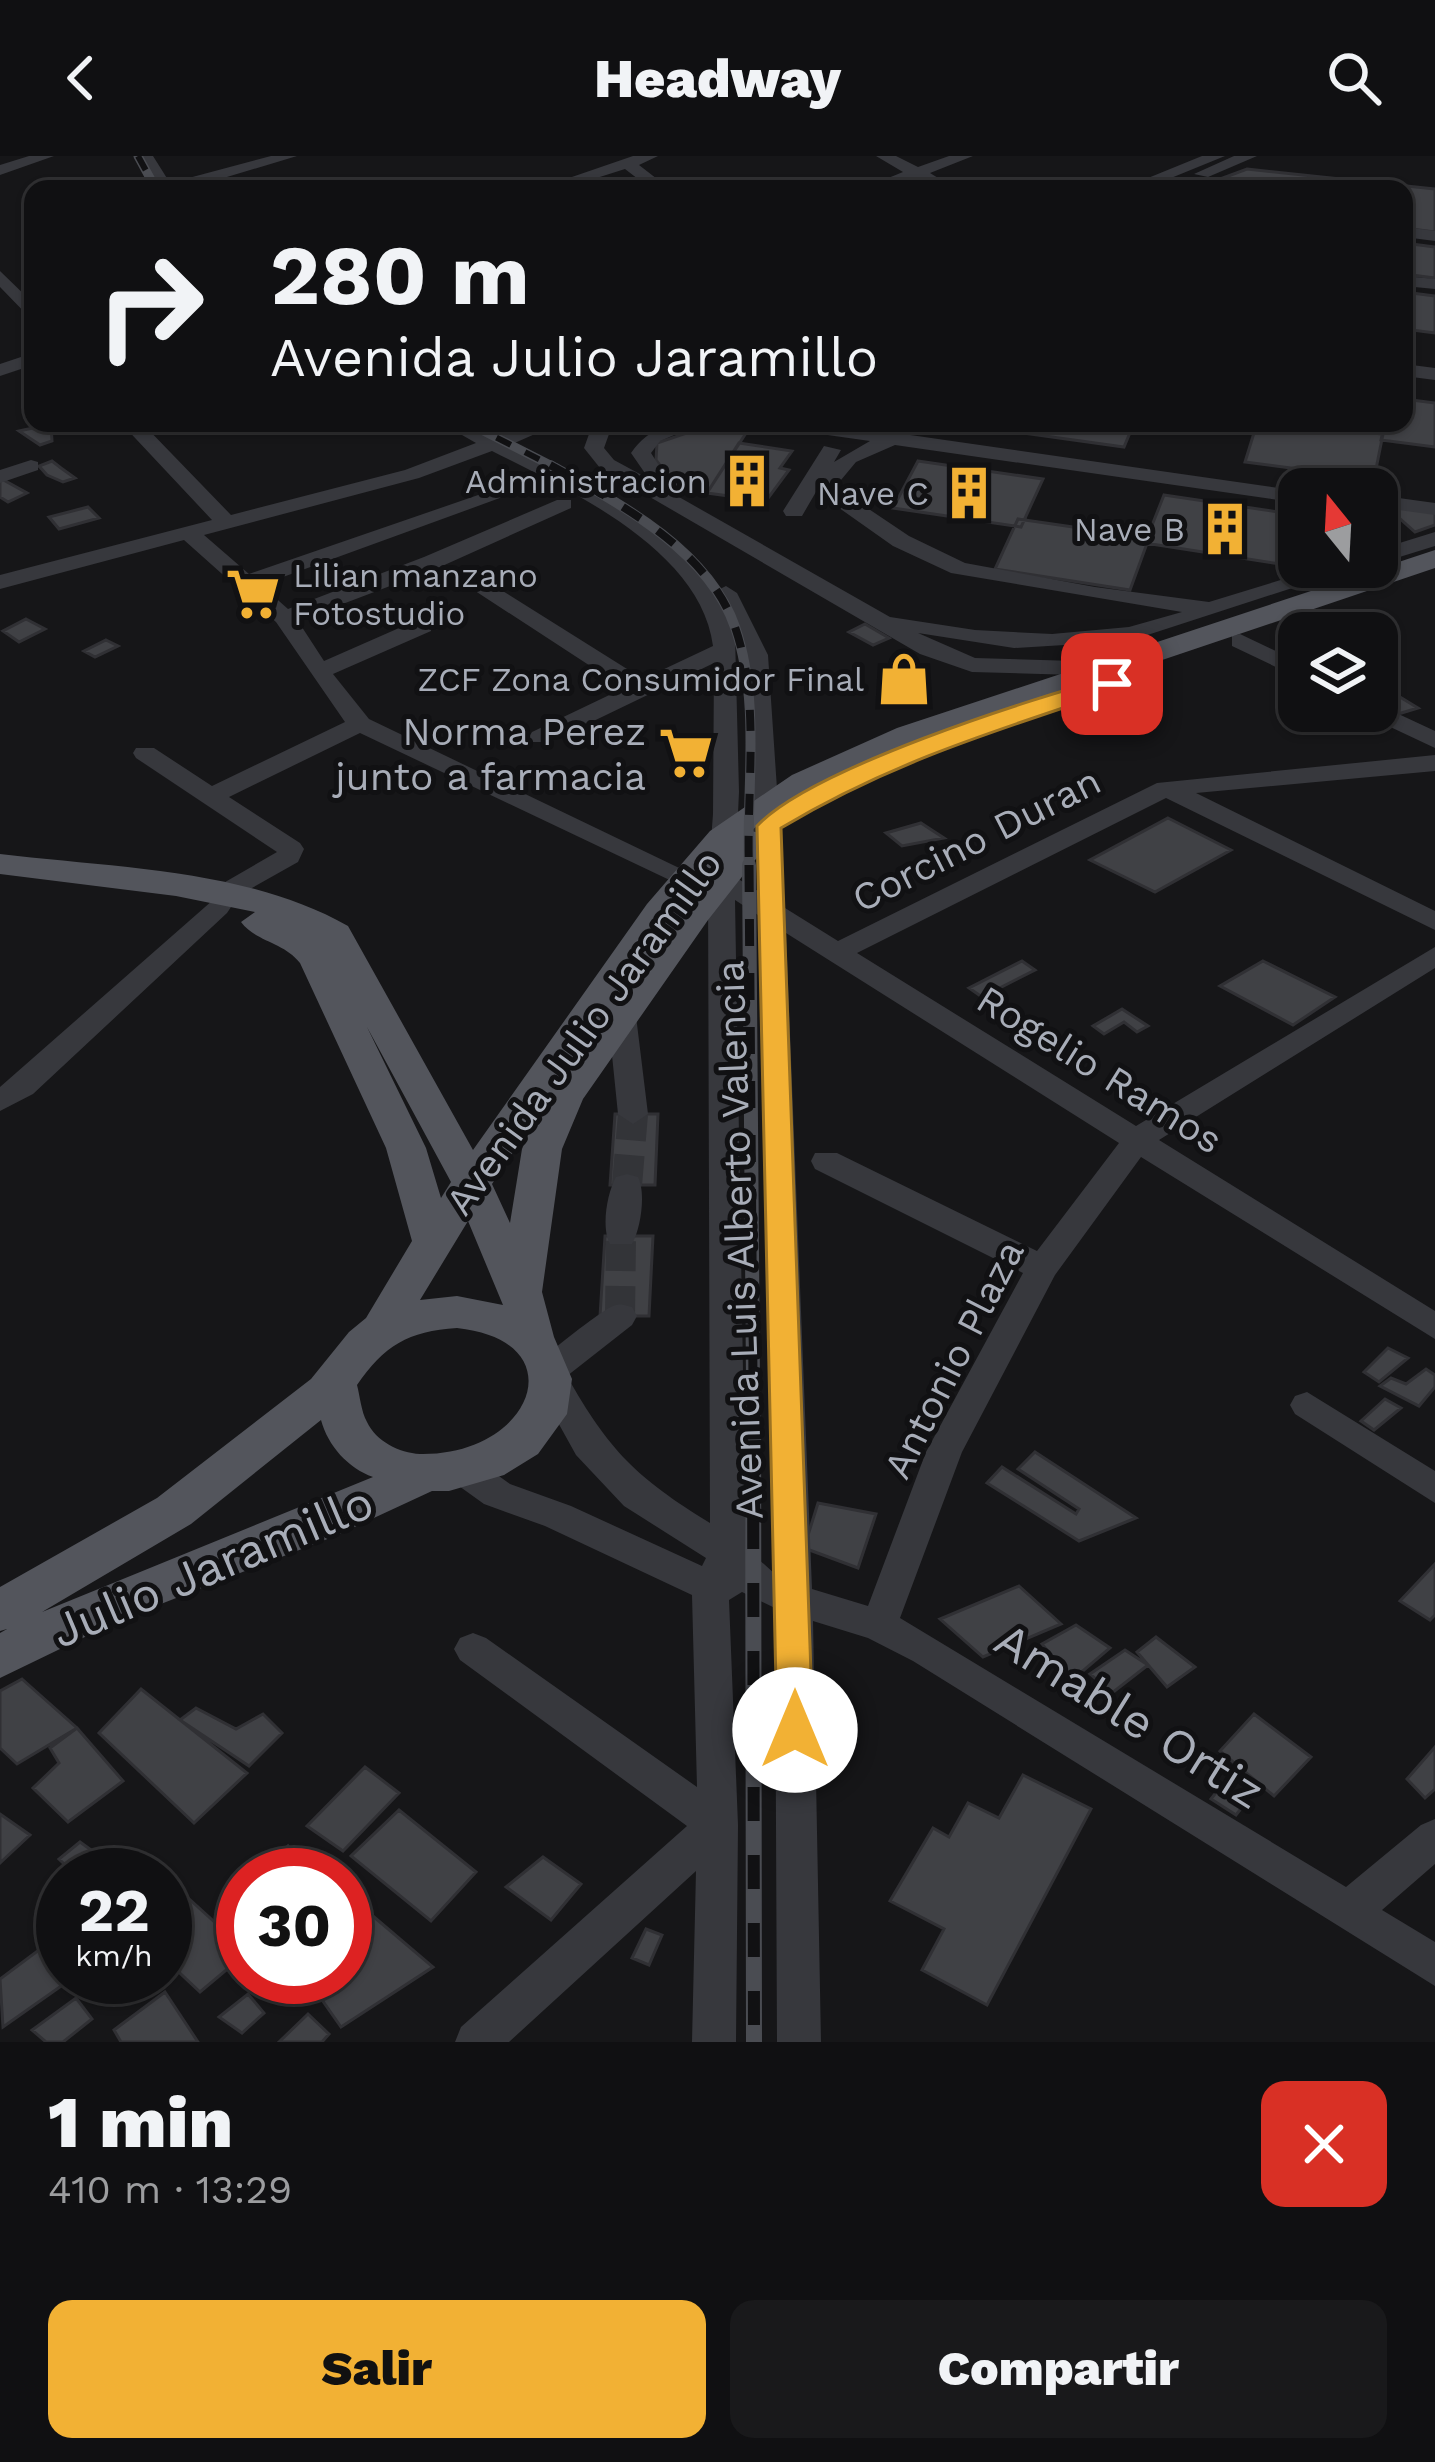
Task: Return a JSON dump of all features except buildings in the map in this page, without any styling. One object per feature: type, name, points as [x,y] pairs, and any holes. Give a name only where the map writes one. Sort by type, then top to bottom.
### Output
[{"type":"main road","name":"Avenida Julio Jaramillo","points":[[382,1329],[432,1239],[471,1182],[704,879],[768,816],[852,758],[908,735],[1108,669],[1420,554]]},
{"type":"main road","name":"Avenida Julio Jaramillo","points":[[543,1364],[520,1292],[542,1149],[565,1096],[622,1016],[727,836],[900,756],[1435,574]]},
{"type":"main road","points":[[0,864],[315,918],[335,934],[471,1182],[520,1292]]},
{"type":"main road","points":[[0,883],[220,901],[303,942],[406,1148],[432,1239]]},
{"type":"main road","points":[[382,1329],[412,1316],[480,1313],[509,1324],[543,1364]]},
{"type":"main road","name":"Julio Jaramillo","points":[[0,1611],[172,1513],[335,1386],[351,1354],[382,1329]]},
{"type":"main road","name":"Julio Jaramillo","points":[[0,1657],[113,1604],[444,1473],[501,1456],[530,1434],[546,1407],[543,1364]]},
{"type":"main road","name":"Julio Jaramillo","points":[[335,1386],[336,1418],[352,1445],[383,1466],[444,1473]]},
{"type":"street","points":[[0,170],[46,156]]},
{"type":"street","points":[[200,180],[289,156]]},
{"type":"street","points":[[601,156],[648,180]]},
{"type":"street","points":[[573,180],[650,156]]},
{"type":"street","points":[[884,156],[930,180]]},
{"type":"street","points":[[896,180],[965,156]]},
{"type":"street","points":[[1186,180],[1249,156]]},
{"type":"street","points":[[1150,180],[1201,158]]},
{"type":"street","points":[[0,276],[24,305]]},
{"type":"street","points":[[140,432],[220,516]]},
{"type":"street","points":[[0,563],[220,516],[497,432]]},
{"type":"street","name":"Avenida Luis Alberto Valencia","points":[[497,432],[643,526],[699,582],[720,618],[725,649],[727,836]]},
{"type":"street","name":"Avenida Luis Alberto Valencia","points":[[497,432],[654,522],[701,556],[721,582],[756,655],[768,816],[794,1600],[799,2042]]},
{"type":"street","points":[[600,432],[594,448],[607,464],[928,649],[972,664],[1108,669]]},
{"type":"street","points":[[637,432],[641,453],[677,504]]},
{"type":"street","points":[[641,453],[653,437],[667,432]]},
{"type":"street","points":[[794,511],[832,447],[829,432]]},
{"type":"street","points":[[858,432],[1278,490]]},
{"type":"street","points":[[870,432],[1278,490]]},
{"type":"street","points":[[892,439],[849,458],[830,478],[832,494],[850,511],[901,542],[959,568],[1020,583],[1210,610]]},
{"type":"street","points":[[0,477],[31,466]]},
{"type":"street","points":[[246,583],[523,486]]},
{"type":"street","points":[[285,618],[432,562],[564,504]]},
{"type":"street","points":[[1398,504],[1435,509]]},
{"type":"street","points":[[0,581],[188,532],[220,516]]},
{"type":"street","points":[[1398,531],[1420,554],[1435,538]]},
{"type":"street","points":[[188,532],[285,618],[360,724],[210,796]]},
{"type":"street","points":[[474,583],[642,689]]},
{"type":"street","points":[[863,612],[976,637],[1112,639],[1164,628],[1280,588]]},
{"type":"street","points":[[320,670],[423,626]]},
{"type":"street","points":[[1240,641],[1278,660]]},
{"type":"street","points":[[541,737],[725,649]]},
{"type":"street","points":[[1398,723],[1435,742]]},
{"type":"street","name":"Rogelio Ramos","points":[[360,724],[769,908],[1435,1327]]},
{"type":"street","points":[[0,1101],[39,1071],[220,901],[289,856],[291,849],[146,753]]},
{"type":"street","name":"Corcino Duran","points":[[837,952],[1166,788],[1435,763]]},
{"type":"street","points":[[1166,788],[1435,922]]},
{"type":"street","name":"Avenida Luis Alberto Valencia","points":[[704,879],[742,1568]]},
{"type":"street","name":"Antonio Plaza","points":[[879,1625],[944,1452],[1042,1268],[1139,1138],[1435,956]]},
{"type":"street","points":[[622,1016],[633,1114]]},
{"type":"street","points":[[826,1161],[1042,1268]]},
{"type":"street","points":[[621,1236],[627,1185]]},
{"type":"street","points":[[543,1364],[574,1356],[620,1316]]},
{"type":"street","name":"Amable Ortiz","points":[[543,1364],[588,1445],[638,1496],[742,1568],[794,1600],[879,1625],[1016,1702],[1435,1966]]},
{"type":"street","points":[[1307,1405],[1435,1489]]},
{"type":"street","points":[[444,1473],[558,1516],[710,1587]]},
{"type":"street","points":[[710,1587],[742,1568]]},
{"type":"street","points":[[710,1587],[718,1825],[713,2042]]},
{"type":"street","points":[[473,1649],[718,1825]]},
{"type":"street","points":[[477,2042],[718,1825]]},
{"type":"street","points":[[1349,1911],[1435,1838]]},
{"type":"tunnel","points":[[627,1185],[633,1114]]},
{"type":"tunnel","points":[[620,1316],[621,1236]]},
{"type":"railway","points":[[138,156],[151,180]]},
{"type":"railway","points":[[486,432],[556,468]]},
{"type":"railway","points":[[550,465],[658,531],[704,574],[722,599],[735,627],[748,685],[749,867]]},
{"type":"railway","points":[[749,867],[753,1382]]},
{"type":"railway","points":[[753,1379],[754,2042]]},
{"type":"place","name":"Administracion","points":[[747,481]]},
{"type":"place","name":"Nave C","points":[[969,493]]},
{"type":"place","name":"Nave B","points":[[1225,529]]},
{"type":"place","name":"Lilian manzano Fotostudio","points":[[253,594]]},
{"type":"place","name":"ZCF Zona Consumidor Final","points":[[904,679]]},
{"type":"place","name":"Norma Perez junto a farmacia","points":[[686,753]]},
{"type":"route","points":[[795,1730],[769,826],[843,781],[900,756],[1112,684]]}]
